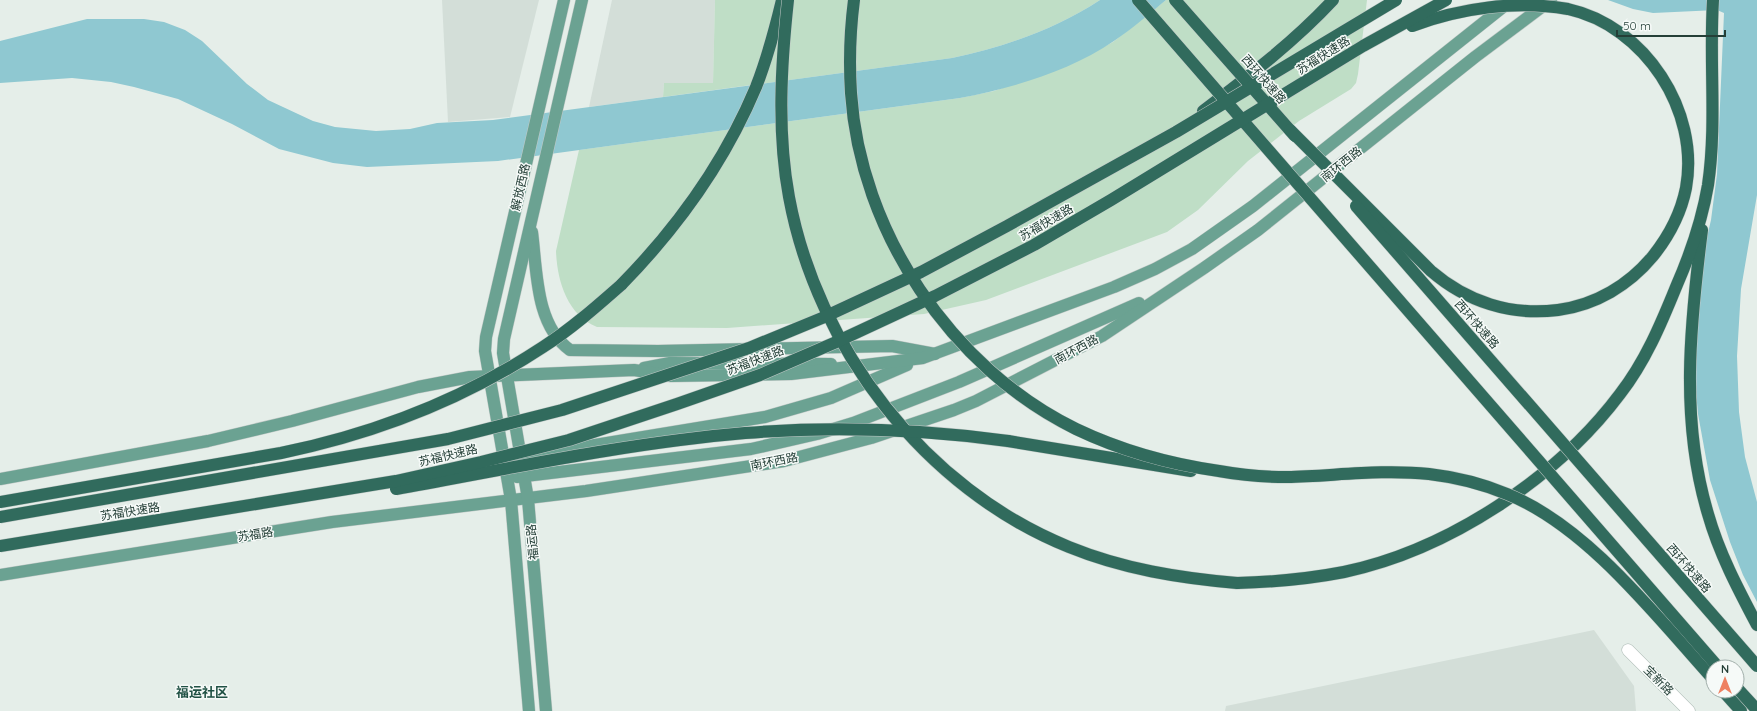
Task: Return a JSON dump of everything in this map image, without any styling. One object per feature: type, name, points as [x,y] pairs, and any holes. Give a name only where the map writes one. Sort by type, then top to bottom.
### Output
[{"type":"highway","points":[[0,502],[320,445],[370,430],[438,403],[479,384],[544,347],[621,285],[646,260],[690,205],[731,137],[755,88],[766,61],[782,0]]},
{"type":"highway","points":[[788,0],[781,104],[783,142],[789,197],[801,247],[814,284],[834,327],[861,373],[892,415],[913,439],[941,465],[985,501],[1039,533],[1068,547],[1125,565],[1160,574],[1197,580],[1237,583],[1311,578],[1345,572],[1381,562],[1451,533],[1490,511],[1520,490],[1553,464],[1578,441],[1620,394],[1638,368],[1654,339],[1686,263],[1708,185]]},
{"type":"highway","points":[[854,0],[850,33],[851,94],[855,128],[872,193],[897,252],[928,303],[949,328],[973,355],[999,378],[1047,413],[1077,429],[1148,456],[1178,464],[1266,477]]},
{"type":"highway","points":[[1138,0],[1711,659]]},
{"type":"highway","name":"西环快速路","points":[[1175,0],[1757,666]]},
{"type":"highway","points":[[1180,0],[1193,20]]},
{"type":"highway","points":[[1176,132],[1278,54],[1307,28],[1333,0]]},
{"type":"highway","name":"苏福快速路","points":[[0,517],[448,439],[562,410],[670,376],[749,348],[822,318],[920,272],[1176,132],[1396,0]]},
{"type":"highway","name":"苏福快速路","points":[[0,546],[396,481],[569,440],[760,375],[834,343],[935,296],[1034,245],[1118,196],[1363,46],[1446,0]]},
{"type":"highway","points":[[1713,0],[1712,113],[1708,185],[1692,314],[1689,376],[1692,436],[1698,475],[1708,514],[1734,580],[1757,625]]},
{"type":"highway","points":[[1290,130],[1432,271],[1458,291],[1489,305],[1533,312],[1570,308],[1586,303],[1614,290],[1635,276],[1662,244],[1679,212],[1686,189],[1688,166],[1685,130],[1676,104],[1660,74],[1644,54],[1624,35],[1597,20],[1568,9],[1543,6],[1507,5],[1470,9],[1438,18],[1399,31],[1363,46]]},
{"type":"highway","points":[[263,503],[391,490],[585,454],[675,440],[746,433],[827,429],[885,430],[957,434],[1068,450],[1162,467],[1266,477],[1400,472],[1430,474],[1479,485],[1507,494],[1556,520],[1600,558],[1644,603],[1705,670]]},
{"type":"highway","points":[[1644,603],[1709,659]]},
{"type":"highway","points":[[1745,697],[1757,710]]},
{"type":"highway","points":[[1730,699],[1741,711]]},
{"type":"main road","name":"解放西路","points":[[488,376],[485,351],[486,337],[564,0]]},
{"type":"main road","name":"解放西路","points":[[506,375],[503,353],[504,340],[582,0]]},
{"type":"main road","name":"南环西路","points":[[488,376],[634,370],[671,376],[791,374],[852,366],[880,365],[923,358],[935,354],[1114,287],[1155,269],[1192,249],[1253,206],[1511,0]]},
{"type":"main road","name":"南环西路","points":[[511,500],[528,499],[784,461],[878,436],[976,401],[1102,336],[1258,230],[1475,57],[1551,0]]},
{"type":"main road","points":[[531,222],[537,275],[545,312],[552,331],[561,344],[570,350],[892,346],[935,354]]},
{"type":"main road","points":[[508,479],[751,449],[817,434],[854,423],[959,382],[1166,292]]},
{"type":"main road","points":[[505,460],[765,417],[831,398],[923,358]]},
{"type":"main road","name":"福运路","points":[[506,375],[522,457],[528,499],[546,711]]},
{"type":"main road","points":[[0,479],[188,445],[259,430],[418,387],[451,380],[488,376]]},
{"type":"main road","name":"福运路","points":[[488,376],[505,460],[511,500],[529,711]]},
{"type":"main road","name":"苏福路","points":[[0,575],[332,522],[511,500]]},
{"type":"street","name":"宝新路","points":[[1628,650],[1689,711]]},
{"type":"shaded area","points":[[442,0],[539,0],[510,117],[448,122]]},
{"type":"shaded area","points":[[612,0],[715,0],[713,83],[664,83],[663,97],[589,107]]},
{"type":"shaded area","points":[[1594,630],[1634,686],[1636,711],[1225,711],[1226,706]]},
{"type":"green space","points":[[715,0],[1100,0],[1066,20],[1029,36],[971,54],[952,58],[663,97],[664,83],[713,83]]},
{"type":"green space","points":[[1166,0],[1367,0],[1356,83],[1351,89],[1299,121],[1248,161],[1198,210],[1167,232],[986,300],[924,314],[727,328],[597,327],[578,314],[571,305],[562,285],[556,251],[579,150],[960,98],[994,91],[1079,60],[1113,42]]},
{"type":"water","points":[[1100,0],[1166,0],[1127,32],[1078,62],[1019,84],[980,94],[960,98],[498,161],[367,167],[333,163],[279,149],[232,124],[178,99],[134,87],[111,82],[72,78],[0,83],[0,41],[87,19],[144,19],[164,22],[185,30],[202,41],[247,84],[268,100],[313,121],[335,127],[376,131],[410,129],[437,123],[493,120],[952,58],[971,54],[1029,36],[1066,20]]},
{"type":"water","points":[[1608,0],[1757,0],[1757,195],[1741,289],[1737,356],[1739,412],[1745,457],[1757,502],[1757,602],[1743,575],[1730,542],[1710,480],[1698,414],[1693,358],[1703,254],[1711,220],[1717,174],[1724,13],[1717,10],[1653,13],[1633,9]]},
{"type":"district","name":"福运社区","points":[[202,692]]}]
